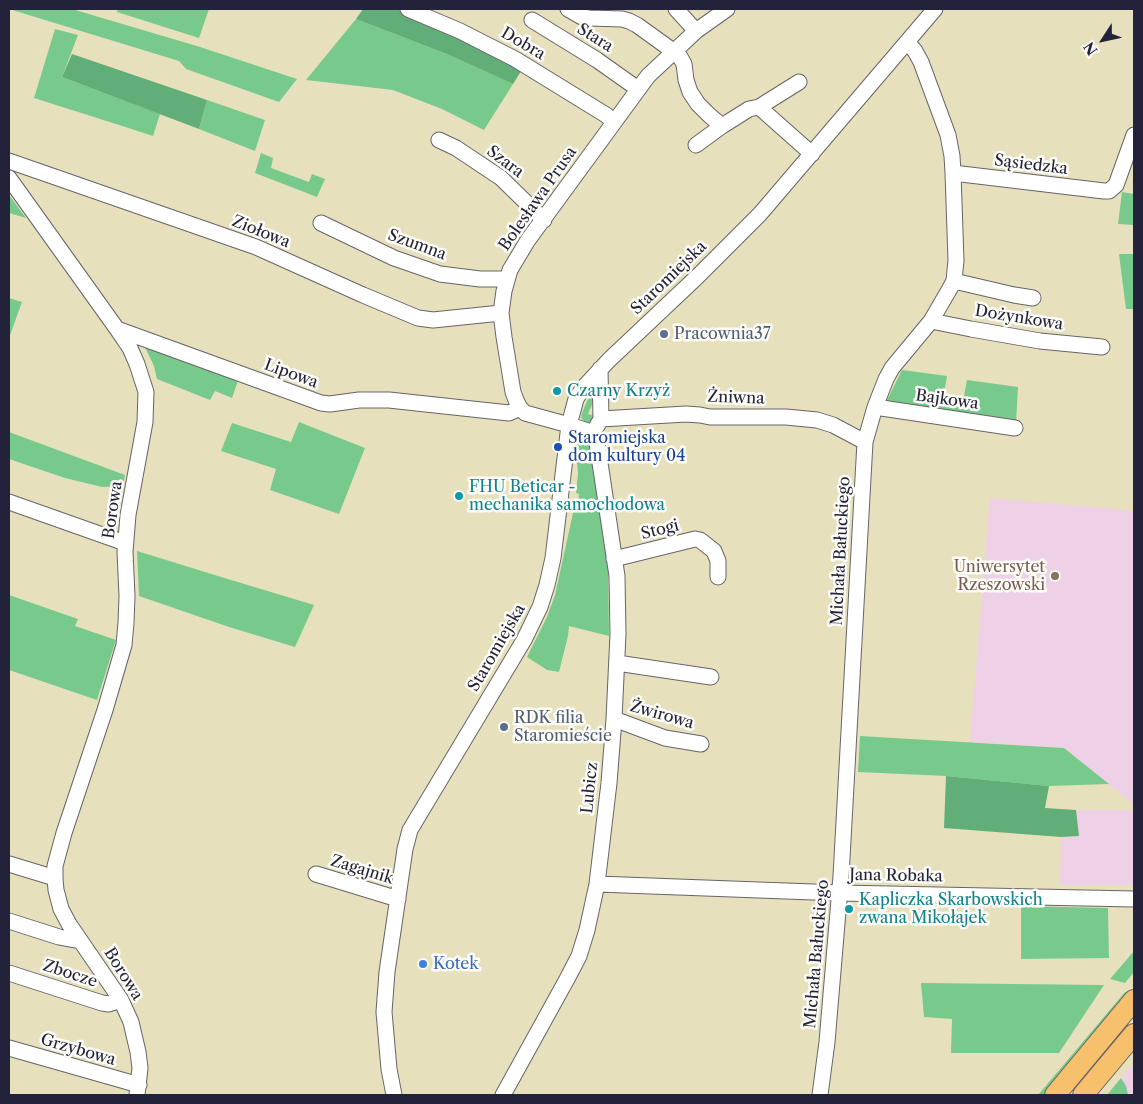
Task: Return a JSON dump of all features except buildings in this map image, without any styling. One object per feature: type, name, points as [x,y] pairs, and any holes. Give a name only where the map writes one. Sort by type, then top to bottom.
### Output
[{"type":"main road","points":[[1055,1095],[1134,1000]]},
{"type":"main road","points":[[1082,1095],[1134,1034]]},
{"type":"main road","points":[[1085,1059],[1112,1060]]},
{"type":"street","name":"Dobra","points":[[408,9],[460,31],[515,59],[606,115],[614,122]]},
{"type":"street","points":[[568,9],[582,17],[628,20],[637,24],[673,51],[684,64],[690,92],[708,115],[722,126]]},
{"type":"street","points":[[676,9],[696,31]]},
{"type":"street","name":"Bolesława Prusa","points":[[520,408],[513,392],[502,313],[510,270],[614,122],[652,72],[696,31],[727,9]]},
{"type":"street","name":"Staromiejska","points":[[394,1095],[389,1069],[384,1012],[387,972],[405,849],[410,830],[524,640],[540,608],[553,558],[569,425],[576,399],[583,388],[600,370],[760,214],[934,9]]},
{"type":"street","name":"Stara","points":[[532,20],[597,60],[638,89]]},
{"type":"street","name":"Michała Bałuckiego","points":[[820,1095],[840,893],[865,442],[879,393],[892,368],[931,321],[954,281],[956,261],[952,156],[948,135],[921,62],[907,42]]},
{"type":"street","points":[[696,146],[722,126],[749,109],[759,108],[799,82]]},
{"type":"street","points":[[759,108],[812,154]]},
{"type":"street","name":"Sąsiedzka","points":[[953,173],[1109,191],[1116,185],[1134,135]]},
{"type":"street","name":"Szara","points":[[439,140],[456,148],[500,178],[544,220]]},
{"type":"street","name":"Ziołowa","points":[[9,161],[256,247],[418,318],[433,320],[502,313]]},
{"type":"street","name":"Borowa","points":[[9,178],[118,329],[130,348],[146,392],[144,422],[125,543],[127,596],[124,646],[55,866],[56,890],[61,909],[80,941],[121,1000],[131,1022],[140,1068],[138,1090]]},
{"type":"street","name":"Szumna","points":[[321,224],[394,258],[440,274],[507,279]]},
{"type":"street","points":[[954,281],[1033,298]]},
{"type":"street","name":"Dożynkowa","points":[[931,321],[1040,340],[1102,348]]},
{"type":"street","name":"Lipowa","points":[[118,329],[322,403],[389,400],[509,413],[520,408]]},
{"type":"street","points":[[520,408],[525,413],[569,425],[593,434],[601,419],[600,370]]},
{"type":"street","name":"Bajkowa","points":[[875,407],[1015,428]]},
{"type":"street","name":"Żniwna","points":[[601,419],[686,414],[710,417],[786,417],[817,420],[833,425],[865,442]]},
{"type":"street","name":"Lubicz","points":[[503,1095],[579,956],[597,884],[609,783],[614,719],[618,586],[597,443],[593,434]]},
{"type":"street","points":[[9,502],[125,543]]},
{"type":"street","name":"Stogi","points":[[614,559],[695,539],[700,540],[714,552],[718,561],[718,577]]},
{"type":"street","points":[[617,662],[711,677]]},
{"type":"street","name":"Żwirowa","points":[[614,719],[665,738],[701,744]]},
{"type":"street","points":[[9,864],[55,878]]},
{"type":"street","name":"Zagajnik","points":[[316,874],[398,899]]},
{"type":"street","name":"Jana Robaka","points":[[597,884],[840,893],[1134,899]]},
{"type":"street","points":[[9,921],[80,941]]},
{"type":"street","name":"Zbocze","points":[[9,972],[102,1003],[109,1004],[121,1000]]},
{"type":"street","name":"Grzybowa","points":[[9,1048],[138,1090]]},
{"type":"shaded area","points":[[990,498],[1134,511],[1134,805],[1064,748],[970,742]]},
{"type":"shaded area","points":[[1076,810],[1134,810],[1134,885],[1060,885],[1061,837],[1079,836]]},
{"type":"shaded area","points":[[1131,1066],[1134,1066],[1134,1095],[1107,1095]]},
{"type":"green space","points":[[9,9],[72,9],[200,47],[297,79],[279,102],[186,69],[179,61]]},
{"type":"green space","points":[[118,9],[209,9],[199,38],[117,12]]},
{"type":"green space","points":[[363,9],[397,9],[477,42],[523,68],[513,84],[449,55],[356,19]]},
{"type":"green space","points":[[356,19],[449,55],[513,84],[484,130],[442,109],[393,90],[306,80]]},
{"type":"green space","points":[[55,29],[78,35],[62,77],[160,114],[153,136],[34,98]]},
{"type":"green space","points":[[72,54],[207,100],[199,129],[62,77]]},
{"type":"green space","points":[[207,100],[265,120],[255,151],[199,129]]},
{"type":"green space","points":[[261,153],[273,158],[271,168],[309,182],[312,174],[325,179],[317,197],[255,173]]},
{"type":"green space","points":[[1122,192],[1134,194],[1134,225],[1118,224]]},
{"type":"green space","points":[[9,195],[26,218],[9,213]]},
{"type":"green space","points":[[1119,254],[1134,254],[1134,309],[1126,309]]},
{"type":"green space","points":[[9,298],[22,302],[9,338]]},
{"type":"green space","points":[[143,343],[239,378],[232,398],[215,391],[210,400],[157,379],[154,366]]},
{"type":"green space","points":[[902,370],[947,376],[942,404],[962,407],[967,380],[1018,387],[1016,423],[885,404]]},
{"type":"green space","points":[[596,391],[596,396],[588,414],[596,416],[593,425],[587,424],[581,418],[582,413],[587,401]]},
{"type":"green space","points":[[299,422],[365,448],[339,514],[270,490],[276,469],[221,451],[232,423],[291,442]]},
{"type":"green space","points":[[9,432],[125,475],[123,486],[102,487],[65,478],[9,459]]},
{"type":"green space","points":[[580,440],[589,444],[608,564],[609,636],[569,626],[559,672],[547,670],[527,657],[547,617],[555,595],[575,504],[578,504],[579,494],[576,493],[578,474],[576,447]]},
{"type":"green space","points":[[137,551],[314,605],[295,647],[229,627],[139,596]]},
{"type":"green space","points":[[9,595],[78,619],[75,626],[116,640],[97,700],[9,670]]},
{"type":"green space","points":[[860,736],[1064,748],[1109,784],[1049,786],[946,776],[858,772]]},
{"type":"green space","points":[[946,776],[1049,786],[1045,808],[1076,810],[1079,836],[1061,837],[944,828]]},
{"type":"green space","points":[[1021,906],[1108,908],[1109,958],[1021,959]]},
{"type":"green space","points":[[1134,951],[1134,972],[1125,983],[1110,979]]},
{"type":"green space","points":[[921,983],[1104,985],[1059,1053],[951,1053],[952,1019],[924,1017]]},
{"type":"green space","points":[[1125,992],[1128,994],[1046,1095],[1038,1095]]},
{"type":"green space","points":[[1121,1078],[1126,1086],[1128,1095],[1107,1095]]},
{"type":"place","name":"Pracownia37","points":[[664,334]]},
{"type":"place","name":"Czarny Krzyż","points":[[557,391]]},
{"type":"place","name":"Staromiejska dom kultury 04","points":[[558,447]]},
{"type":"place","name":"FHU Beticar - mechanika samochodowa","points":[[459,496]]},
{"type":"place","name":"Uniwersytet Rzeszowski","points":[[1055,576]]},
{"type":"place","name":"RDK filia Staromieście","points":[[504,727]]},
{"type":"place","name":"Kapliczka Skarbowskich zwana Mikołajek","points":[[849,909]]},
{"type":"place","name":"Kotek","points":[[423,964]]}]
